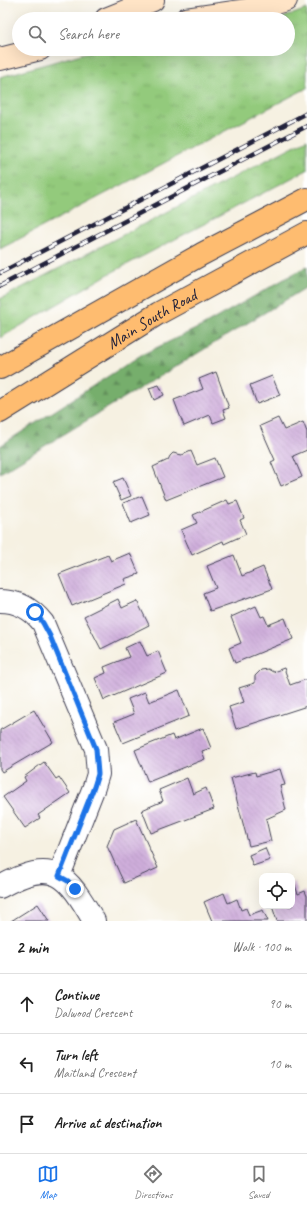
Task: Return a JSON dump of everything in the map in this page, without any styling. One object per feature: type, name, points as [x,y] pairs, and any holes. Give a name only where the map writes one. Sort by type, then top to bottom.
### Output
[{"type":"highway","name":"Main South Road","points":[[0,368],[195,258],[307,199]]},
{"type":"highway","name":"Main South Road","points":[[0,412],[159,313],[307,233]]},
{"type":"main road","points":[[123,12],[153,0]]},
{"type":"main road","points":[[251,0],[270,3],[286,0]]},
{"type":"main road","points":[[241,12],[286,0]]},
{"type":"street","points":[[0,601],[8,601],[22,605],[35,612],[43,623],[96,749],[98,774],[59,876]]},
{"type":"street","points":[[0,887],[28,874],[48,873],[59,876],[68,881],[75,889],[94,921]]},
{"type":"green space","points":[[307,9],[307,88],[0,249],[0,77],[74,56],[295,56],[295,13]]},
{"type":"green space","points":[[307,139],[307,170],[107,275],[0,338],[0,299]]},
{"type":"green space","points":[[307,266],[307,287],[0,473],[0,446],[141,355],[202,326]]},
{"type":"building","points":[[216,372],[229,408],[223,410],[226,418],[213,423],[210,415],[184,426],[174,400],[203,389],[199,379]]},
{"type":"building","points":[[272,376],[280,395],[257,404],[250,385]]},
{"type":"building","points":[[159,385],[164,395],[154,400],[149,388]]},
{"type":"building","points":[[278,418],[284,430],[303,422],[307,432],[307,450],[293,456],[302,477],[281,486],[271,462],[275,460],[260,426]]},
{"type":"building","points":[[191,451],[197,465],[215,458],[223,477],[166,500],[153,467],[168,460],[173,453],[182,455]]},
{"type":"building","points":[[123,478],[131,496],[121,500],[113,482]]},
{"type":"building","points":[[142,496],[150,515],[131,523],[123,503]]},
{"type":"building","points":[[227,500],[229,504],[237,501],[244,518],[240,520],[246,534],[224,544],[223,541],[192,555],[181,530],[197,523],[193,515]]},
{"type":"building","points":[[130,553],[139,574],[124,579],[126,584],[72,606],[59,574],[108,555],[111,561]]},
{"type":"building","points":[[234,555],[242,576],[263,567],[272,589],[210,611],[203,593],[216,588],[207,566]]},
{"type":"building","points":[[118,599],[122,608],[137,601],[149,625],[101,649],[84,616]]},
{"type":"building","points":[[256,606],[261,617],[264,616],[268,625],[285,618],[293,639],[235,663],[229,648],[241,643],[231,617]]},
{"type":"building","points":[[140,641],[147,656],[158,651],[167,673],[104,700],[95,678],[106,673],[104,667],[129,657],[125,648]]},
{"type":"building","points":[[284,668],[290,685],[307,679],[307,706],[236,729],[229,707],[244,702],[239,688],[255,683],[255,676],[261,670],[268,669],[273,672]]},
{"type":"building","points":[[179,690],[189,716],[123,743],[114,722],[134,714],[128,699],[145,692],[149,702]]},
{"type":"building","points":[[34,710],[53,742],[2,772],[0,769],[0,730]]},
{"type":"building","points":[[203,728],[211,748],[202,751],[205,759],[148,782],[135,750],[172,735],[174,740]]},
{"type":"building","points":[[44,762],[56,779],[59,777],[70,793],[38,815],[40,818],[25,828],[3,797],[26,781],[24,777]]},
{"type":"building","points":[[280,769],[285,785],[280,786],[286,810],[266,819],[271,841],[249,846],[231,778],[255,772],[256,776]]},
{"type":"building","points":[[187,778],[193,794],[206,788],[214,809],[151,833],[142,810],[163,801],[159,790]]},
{"type":"building","points":[[136,819],[158,868],[124,883],[107,846],[114,829]]},
{"type":"building","points":[[265,848],[270,860],[253,866],[249,855]]},
{"type":"building","points":[[295,885],[298,894],[305,891],[307,896],[307,921],[277,921],[273,909],[295,909]]},
{"type":"building","points":[[224,893],[228,903],[237,899],[241,910],[246,908],[249,915],[263,910],[268,921],[212,921],[204,902]]},
{"type":"building","points":[[38,904],[49,921],[11,921]]},
{"type":"railway","points":[[0,273],[307,113]]},
{"type":"railway","points":[[0,286],[307,126]]},
{"type":"route","points":[[35,612],[50,636],[76,702],[92,736],[98,762],[98,774],[94,787],[59,876],[68,881],[75,889]]}]
